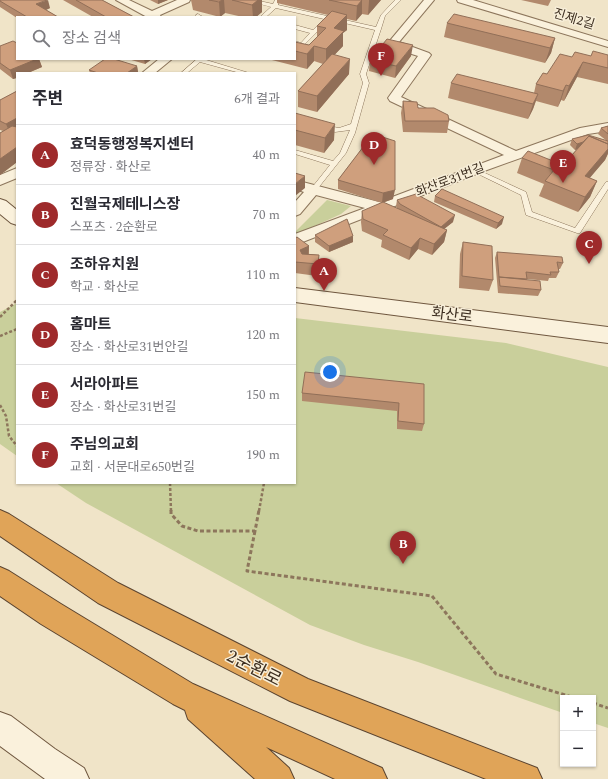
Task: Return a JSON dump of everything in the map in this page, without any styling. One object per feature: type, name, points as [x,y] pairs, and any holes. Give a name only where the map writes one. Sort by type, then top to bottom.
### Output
[{"type":"highway","name":"2순환로","points":[[0,522],[108,593],[300,691],[526,779]]},
{"type":"highway","points":[[0,580],[51,614],[183,694],[371,779]]},
{"type":"highway","points":[[183,694],[278,779]]},
{"type":"main road","points":[[0,205],[16,218]]},
{"type":"main road","name":"화산로","points":[[296,295],[608,335]]},
{"type":"main road","points":[[0,727],[44,760],[73,779]]},
{"type":"street","points":[[121,0],[154,16],[185,0]]},
{"type":"street","points":[[428,0],[393,43],[397,46],[425,55],[394,98],[516,155]]},
{"type":"street","name":"진제2길","points":[[462,0],[608,44]]},
{"type":"street","points":[[149,72],[165,60]]},
{"type":"street","name":"화산로31번길","points":[[296,240],[474,170],[585,131],[608,127]]},
{"type":"street","points":[[0,181],[16,173]]},
{"type":"street","points":[[296,184],[381,207]]},
{"type":"street","points":[[296,210],[313,190]]},
{"type":"lane","points":[[248,0],[378,29]]},
{"type":"lane","points":[[264,16],[275,6],[278,0]]},
{"type":"lane","points":[[313,190],[343,153],[355,125],[366,83],[363,74],[365,65],[383,16],[398,0]]},
{"type":"lane","points":[[296,43],[302,45],[327,17]]},
{"type":"lane","points":[[296,28],[314,32]]},
{"type":"lane","points":[[185,72],[198,60]]},
{"type":"lane","points":[[202,60],[243,72]]},
{"type":"lane","points":[[315,125],[346,130],[355,125]]},
{"type":"lane","points":[[296,152],[335,164]]},
{"type":"lane","points":[[474,170],[524,194],[529,213],[577,232],[608,184]]},
{"type":"path","points":[[0,317],[6,314],[10,306],[16,301]]},
{"type":"path","points":[[0,336],[16,329]]},
{"type":"path","points":[[0,405],[6,417],[8,435],[12,443],[16,445]]},
{"type":"path","points":[[170,484],[171,514],[182,526],[198,531],[255,531]]},
{"type":"path","points":[[264,484],[247,572],[432,596],[496,674],[565,695]]},
{"type":"path","points":[[596,705],[608,708]]},
{"type":"green space","points":[[327,200],[351,206],[341,214],[296,235],[296,231]]},
{"type":"green space","points":[[16,304],[16,455],[0,444],[0,312]]},
{"type":"green space","points":[[296,318],[506,343],[608,367],[608,728],[596,724],[596,695],[560,695],[560,712],[310,625],[86,503],[58,484],[296,484]]},
{"type":"building","points":[[47,0],[36,4],[56,16],[25,16],[0,1]]},
{"type":"building","points":[[76,0],[102,0],[132,16],[104,16]]},
{"type":"building","points":[[209,0],[222,0],[219,2]]},
{"type":"building","points":[[232,0],[258,0],[252,5]]},
{"type":"building","points":[[329,0],[362,0],[357,6]]},
{"type":"building","points":[[332,11],[347,15],[334,28],[344,31],[326,49],[314,46],[307,54],[296,51],[296,42],[309,45],[326,28],[317,26]]},
{"type":"building","points":[[454,14],[555,38],[550,48],[447,23]]},
{"type":"building","points":[[387,39],[413,45],[396,66],[370,60]]},
{"type":"building","points":[[13,41],[16,42],[16,60],[35,60],[10,70],[0,63],[0,46]]},
{"type":"building","points":[[593,51],[608,55],[608,68],[583,62],[569,86],[566,85],[563,91],[536,84],[543,73],[547,74],[560,54],[572,57],[575,52],[591,56]]},
{"type":"building","points":[[332,54],[350,59],[317,96],[298,91]]},
{"type":"building","points":[[104,60],[117,60],[137,66],[128,72],[95,72],[89,70]]},
{"type":"building","points":[[457,74],[538,94],[533,104],[451,83]]},
{"type":"building","points":[[16,92],[16,119],[6,124],[0,121],[0,100]]},
{"type":"building","points":[[403,101],[417,102],[418,108],[434,108],[448,115],[449,121],[405,121]]},
{"type":"building","points":[[296,113],[335,124],[325,138],[296,130]]},
{"type":"building","points":[[12,126],[16,127],[16,148],[0,159],[0,133]]},
{"type":"building","points":[[608,126],[608,134],[601,128]]},
{"type":"building","points":[[373,134],[395,141],[395,190],[383,193],[338,180]]},
{"type":"building","points":[[588,135],[608,141],[608,144],[589,136],[583,142],[577,144],[572,139]]},
{"type":"building","points":[[589,136],[608,144],[608,149],[585,176],[597,181],[585,197],[545,181],[554,170],[522,158],[528,151],[563,165]]},
{"type":"building","points":[[296,173],[305,176],[296,183]]},
{"type":"building","points":[[442,189],[504,217],[498,223],[435,196]]},
{"type":"building","points":[[416,194],[455,215],[441,227],[400,204],[397,200]]},
{"type":"building","points":[[383,202],[447,230],[434,244],[420,238],[411,248],[383,235],[388,230],[363,219],[362,211]]},
{"type":"building","points":[[347,219],[353,236],[329,246],[315,235]]},
{"type":"building","points":[[296,238],[309,246],[300,250],[302,254],[319,255],[318,264],[296,262]]},
{"type":"building","points":[[463,242],[492,246],[493,280],[462,276]]},
{"type":"building","points":[[497,252],[562,257],[563,263],[557,262],[559,272],[550,272],[551,275],[526,272],[527,279],[499,277]]},
{"type":"building","points":[[499,277],[540,281],[541,290],[500,286]]},
{"type":"building","points":[[305,372],[424,384],[424,424],[398,421],[399,403],[302,393]]},
{"type":"place","name":"주님의교회","points":[[381,76]]},
{"type":"place","name":"홈마트","points":[[374,165]]},
{"type":"place","name":"서라아파트","points":[[563,183]]},
{"type":"place","name":"조하유치원","points":[[589,264]]},
{"type":"place","name":"효덕동행정복지센터","points":[[324,291]]},
{"type":"place","name":"진월국제테니스장","points":[[403,564]]}]
